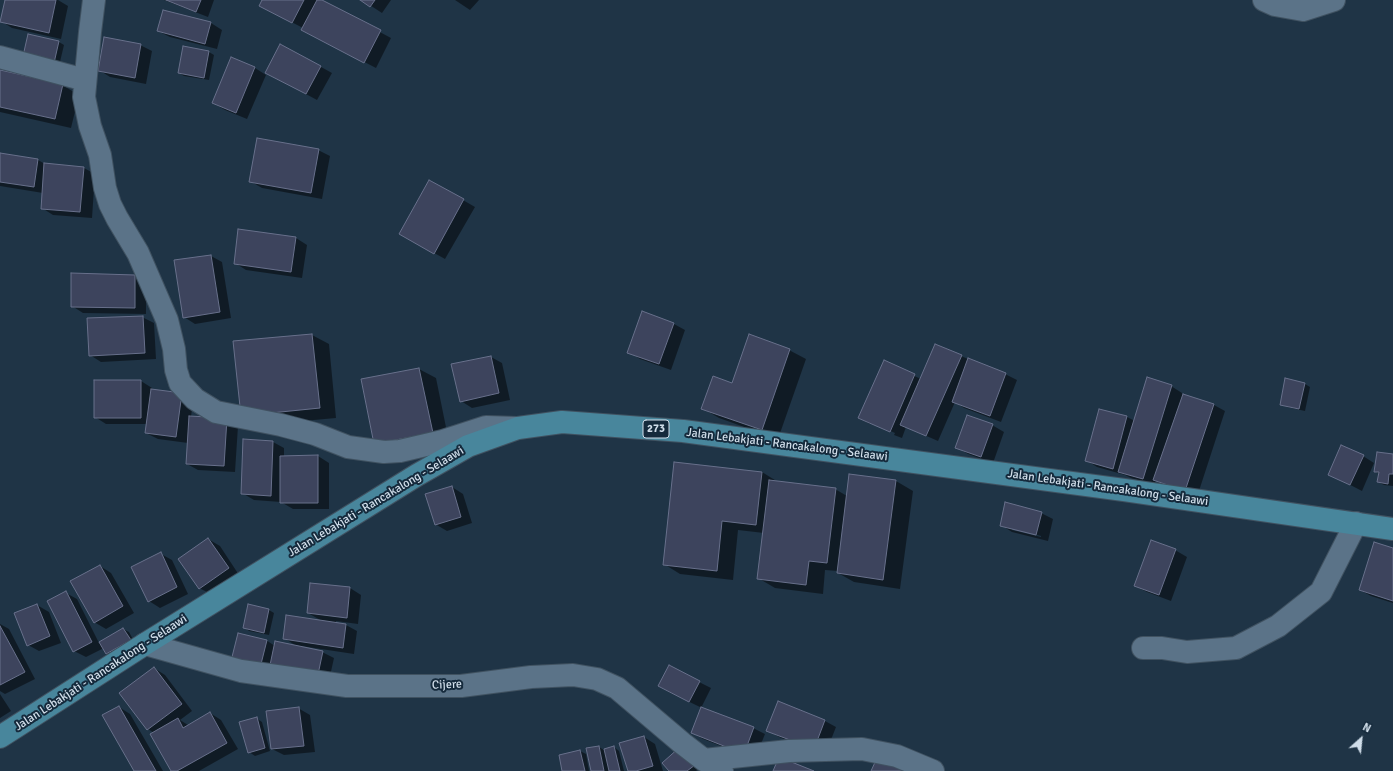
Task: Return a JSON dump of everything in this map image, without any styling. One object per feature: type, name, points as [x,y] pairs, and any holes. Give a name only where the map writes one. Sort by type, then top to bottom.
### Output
[{"type":"main road","name":"Jalan Lebakjati - Rancakalong - Selaawi","points":[[0,737],[145,644],[417,475],[468,446],[518,428],[562,422],[683,431],[1116,489],[1393,529]]},
{"type":"street","points":[[94,0],[84,97],[90,126],[100,155],[105,188],[110,204],[138,253],[167,320],[174,349],[176,370],[180,383],[195,399],[216,412],[281,425],[315,434],[348,447],[384,452],[400,451],[436,443],[486,427],[518,428]]},
{"type":"street","points":[[1264,0],[1275,5],[1303,10],[1334,0]]},
{"type":"street","points":[[0,57],[85,80]]},
{"type":"street","points":[[1143,648],[1162,648],[1187,652],[1236,648],[1278,626],[1321,592],[1356,524]]},
{"type":"street","name":"Cijere","points":[[145,644],[241,671],[347,686],[461,686],[531,677],[573,675],[597,679],[618,688],[682,743],[713,765]]},
{"type":"street","points":[[713,765],[789,750],[862,749],[897,756],[934,771]]},
{"type":"building","points":[[5,0],[56,0],[49,33],[0,22]]},
{"type":"building","points":[[166,0],[201,0],[196,12]]},
{"type":"building","points":[[262,0],[304,0],[292,23],[259,6]]},
{"type":"building","points":[[317,0],[322,0],[381,30],[364,63],[301,30]]},
{"type":"building","points":[[360,0],[375,0],[370,7]]},
{"type":"building","points":[[163,10],[211,22],[205,44],[157,31]]},
{"type":"building","points":[[28,34],[59,41],[54,63],[23,56]]},
{"type":"building","points":[[104,37],[141,44],[135,78],[98,71]]},
{"type":"building","points":[[280,44],[321,66],[306,94],[265,73]]},
{"type":"building","points":[[183,46],[209,51],[204,78],[178,73]]},
{"type":"building","points":[[231,57],[255,67],[236,113],[212,103]]},
{"type":"building","points":[[0,70],[63,84],[55,119],[0,107]]},
{"type":"building","points":[[257,138],[319,149],[311,193],[249,182]]},
{"type":"building","points":[[0,153],[38,159],[34,187],[0,182]]},
{"type":"building","points":[[44,163],[84,167],[80,212],[41,209]]},
{"type":"building","points":[[429,180],[464,199],[434,254],[399,234]]},
{"type":"building","points":[[238,229],[296,237],[291,272],[234,264]]},
{"type":"building","points":[[211,255],[220,312],[183,318],[174,260]]},
{"type":"building","points":[[71,273],[135,275],[135,308],[71,307]]},
{"type":"building","points":[[642,311],[674,323],[659,364],[627,353]]},
{"type":"building","points":[[143,316],[145,353],[89,356],[87,318]]},
{"type":"building","points":[[312,334],[320,408],[241,416],[233,341]]},
{"type":"building","points":[[749,334],[790,349],[762,430],[701,409],[713,376],[732,383]]},
{"type":"building","points":[[935,344],[962,355],[926,436],[900,425]]},
{"type":"building","points":[[491,356],[499,393],[460,402],[451,364]]},
{"type":"building","points":[[968,358],[1006,373],[990,416],[952,402]]},
{"type":"building","points":[[884,360],[915,374],[890,432],[858,418]]},
{"type":"building","points":[[419,368],[433,433],[374,444],[361,379]]},
{"type":"building","points":[[1147,377],[1172,385],[1143,479],[1118,472]]},
{"type":"building","points":[[1285,378],[1305,383],[1299,409],[1280,405]]},
{"type":"building","points":[[94,380],[141,380],[141,418],[94,418]]},
{"type":"building","points":[[151,389],[182,393],[176,437],[145,433]]},
{"type":"building","points":[[1183,394],[1214,404],[1185,491],[1153,480]]},
{"type":"building","points":[[1099,409],[1127,416],[1113,469],[1085,461]]},
{"type":"building","points":[[967,415],[993,424],[981,457],[955,448]]},
{"type":"building","points":[[189,416],[227,418],[224,466],[186,464]]},
{"type":"building","points":[[243,439],[273,441],[271,496],[241,494]]},
{"type":"building","points":[[1341,445],[1364,455],[1350,485],[1328,475]]},
{"type":"building","points":[[1377,452],[1393,454],[1393,474],[1389,474],[1388,484],[1377,482],[1379,472],[1374,472]]},
{"type":"building","points":[[318,455],[318,503],[280,503],[280,456]]},
{"type":"building","points":[[674,462],[762,472],[756,525],[722,521],[717,571],[663,565]]},
{"type":"building","points":[[849,474],[896,480],[883,580],[837,573]]},
{"type":"building","points":[[769,480],[836,488],[827,563],[809,561],[806,585],[757,579]]},
{"type":"building","points":[[452,486],[461,517],[435,525],[425,494]]},
{"type":"building","points":[[1005,502],[1042,512],[1036,535],[1000,526]]},
{"type":"building","points":[[208,538],[229,568],[199,589],[178,559]]},
{"type":"building","points":[[1151,540],[1176,549],[1159,595],[1134,586]]},
{"type":"building","points":[[1374,542],[1393,548],[1393,601],[1359,590]]},
{"type":"building","points":[[161,552],[177,587],[148,602],[131,567]]},
{"type":"building","points":[[100,565],[123,606],[94,623],[70,581]]},
{"type":"building","points":[[310,583],[350,587],[347,618],[307,613]]},
{"type":"building","points":[[66,591],[92,642],[73,652],[47,601]]},
{"type":"building","points":[[37,604],[50,636],[27,646],[14,613]]},
{"type":"building","points":[[248,604],[269,609],[264,633],[243,628]]},
{"type":"building","points":[[286,615],[346,624],[343,648],[283,639]]},
{"type":"building","points":[[0,626],[25,672],[0,685]]},
{"type":"building","points":[[123,628],[131,640],[106,654],[99,642]]},
{"type":"building","points":[[238,633],[267,640],[260,668],[231,661]]},
{"type":"building","points":[[275,641],[323,651],[317,679],[269,670]]},
{"type":"building","points":[[669,665],[700,681],[689,702],[658,686]]},
{"type":"building","points":[[154,667],[182,704],[147,730],[119,693]]},
{"type":"building","points":[[778,701],[825,720],[814,749],[766,731]]},
{"type":"building","points":[[119,706],[156,771],[134,771],[102,715]]},
{"type":"building","points":[[299,707],[304,746],[271,749],[266,711]]},
{"type":"building","points":[[701,707],[754,727],[744,754],[691,733]]},
{"type":"building","points":[[210,712],[227,743],[177,771],[171,771],[150,734],[178,718],[183,728]]},
{"type":"building","points":[[257,717],[265,748],[248,753],[239,722]]},
{"type":"building","points":[[644,736],[653,766],[636,771],[628,771],[619,743]]},
{"type":"building","points":[[599,746],[604,771],[591,771],[586,748]]},
{"type":"building","points":[[614,746],[620,771],[609,771],[604,749]]},
{"type":"building","points":[[680,747],[695,765],[687,771],[669,771],[662,763]]},
{"type":"building","points":[[580,750],[585,771],[562,771],[559,755]]},
{"type":"building","points":[[779,757],[814,771],[773,771]]},
{"type":"building","points":[[877,758],[906,771],[871,771]]}]
